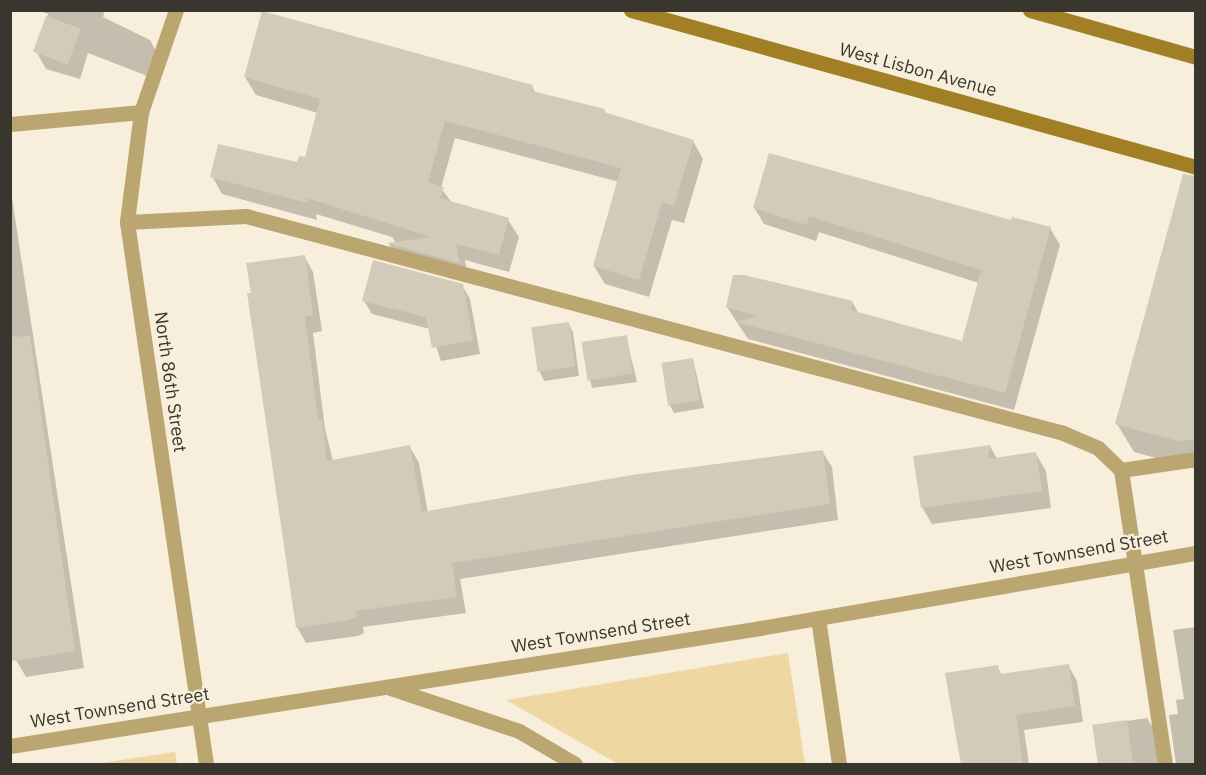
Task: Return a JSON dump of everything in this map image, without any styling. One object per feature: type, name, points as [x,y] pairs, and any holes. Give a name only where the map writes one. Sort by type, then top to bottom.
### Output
[{"type":"main road","name":"West Lisbon Avenue","points":[[631,10],[1196,167]]},
{"type":"main road","points":[[1030,10],[1196,57]]},
{"type":"street","name":"North 86th Street","points":[[176,10],[141,112],[127,222],[206,765]]},
{"type":"street","points":[[10,124],[141,112]]},
{"type":"street","points":[[127,222],[246,216],[1063,433],[1098,448],[1121,471],[1165,765]]},
{"type":"street","points":[[1121,471],[1196,459]]},
{"type":"street","name":"West Townsend Street","points":[[10,746],[198,714],[385,687],[818,618],[1196,552]]},
{"type":"street","points":[[818,618],[838,765]]},
{"type":"street","points":[[385,687],[519,731],[575,765]]},
{"type":"shaded area","points":[[788,653],[805,764],[618,764],[506,700]]},
{"type":"shaded area","points":[[175,752],[177,764],[95,764]]},
{"type":"building","points":[[262,11],[533,85],[532,91],[605,109],[604,112],[694,140],[674,206],[662,202],[639,280],[593,266],[621,168],[445,121],[428,182],[444,187],[440,198],[509,218],[499,255],[456,244],[460,263],[386,243],[431,237],[307,198],[308,203],[210,177],[218,144],[297,162],[299,156],[305,157],[320,99],[244,77]]},
{"type":"building","points":[[46,16],[81,29],[68,64],[33,52]]},
{"type":"building","points":[[769,153],[1011,220],[1012,217],[1051,227],[1005,393],[736,322],[757,316],[726,307],[733,275],[744,275],[853,301],[851,310],[962,341],[981,270],[809,216],[807,225],[753,208]]},
{"type":"building","points":[[1183,174],[1196,176],[1196,439],[1178,441],[1115,424]]},
{"type":"building","points":[[305,255],[313,315],[305,317],[318,420],[322,420],[327,461],[410,445],[422,512],[632,475],[823,450],[830,504],[452,563],[457,597],[355,611],[356,617],[349,620],[296,628],[247,293],[251,293],[246,263]]},
{"type":"building","points":[[373,260],[463,284],[473,340],[432,348],[426,317],[362,301]]},
{"type":"building","points":[[569,322],[575,367],[538,372],[531,327]]},
{"type":"building","points":[[627,335],[633,374],[588,381],[582,342]]},
{"type":"building","points":[[30,336],[75,651],[14,661],[10,658],[10,337]]},
{"type":"building","points":[[693,358],[700,400],[668,405],[661,363]]},
{"type":"building","points":[[991,445],[987,459],[1036,452],[1042,491],[921,508],[913,456]]},
{"type":"building","points":[[1069,664],[1075,706],[1016,715],[1023,765],[961,765],[945,673],[998,665],[1000,674]]},
{"type":"building","points":[[1127,720],[1133,764],[1098,764],[1092,725]]}]
